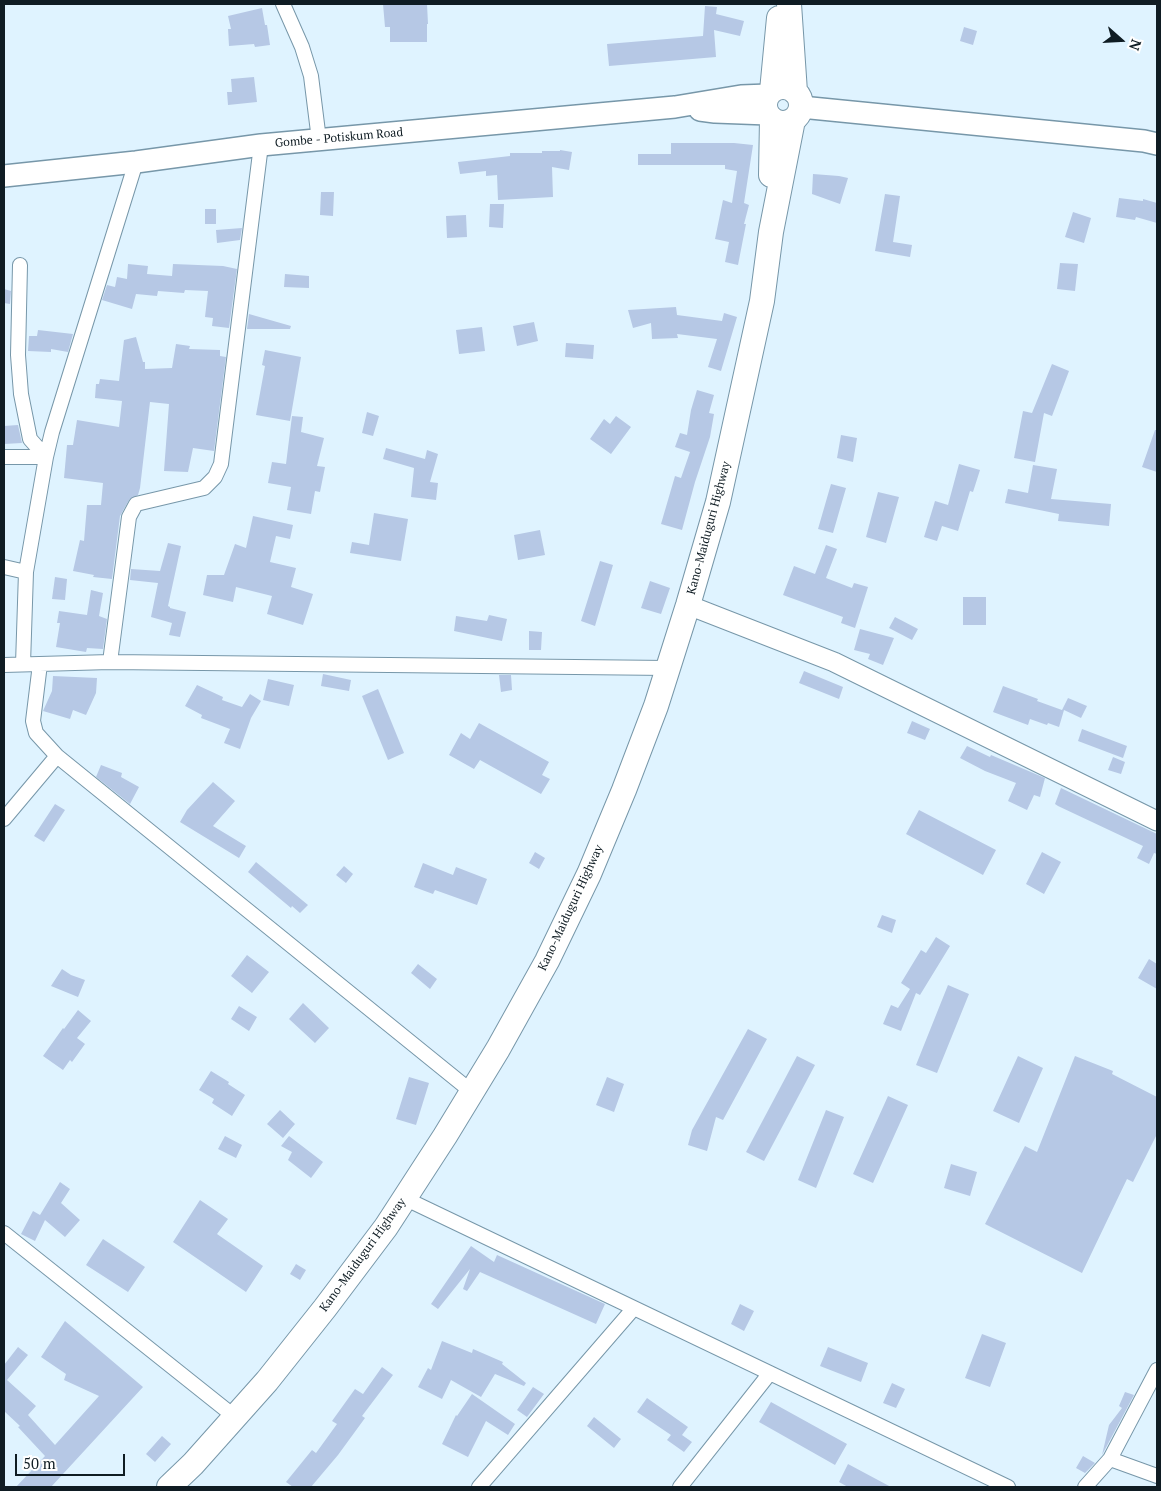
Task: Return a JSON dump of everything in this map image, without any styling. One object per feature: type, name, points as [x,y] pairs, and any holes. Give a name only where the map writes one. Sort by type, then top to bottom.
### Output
[{"type":"highway","name":"Kano-Maiduguri Highway","points":[[780,4],[781,105]]},
{"type":"highway","name":"Kano-Maiduguri Highway","points":[[169,1487],[193,1464],[267,1381],[386,1227],[472,1092],[547,961],[589,874],[624,790],[668,668],[718,502],[762,301],[771,232],[789,4]]},
{"type":"main road","name":"Gombe - Potiskum Road","points":[[4,176],[136,162],[261,145],[675,106],[741,96],[781,105],[1115,138],[1157,144]]},
{"type":"street","points":[[283,4],[302,47],[311,76],[318,140]]},
{"type":"street","points":[[110,662],[128,517],[136,504],[204,488],[214,477],[221,464],[261,145]]},
{"type":"street","points":[[23,664],[26,572],[46,457],[52,432],[136,162]]},
{"type":"street","points":[[20,265],[18,346],[22,394],[30,440],[46,457]]},
{"type":"street","points":[[4,457],[46,457]]},
{"type":"street","points":[[4,567],[26,572]]},
{"type":"street","points":[[688,605],[834,662],[1157,821]]},
{"type":"street","points":[[4,665],[110,662],[668,668]]},
{"type":"street","points":[[40,664],[33,721],[36,733],[57,756],[472,1092]]},
{"type":"street","points":[[4,819],[57,756]]},
{"type":"street","points":[[404,1198],[1008,1487]]},
{"type":"street","points":[[4,1233],[235,1416]]},
{"type":"street","points":[[479,1487],[634,1308]]},
{"type":"street","points":[[1086,1487],[1110,1459],[1153,1390],[1157,1370]]},
{"type":"street","points":[[680,1487],[770,1374]]},
{"type":"street","points":[[1110,1459],[1157,1476]]},
{"type":"building","points":[[383,4],[427,4],[427,42],[390,42],[390,27],[385,27]]},
{"type":"building","points":[[705,6],[717,7],[716,14],[744,21],[740,36],[714,30],[716,57],[609,66],[607,44],[703,36]]},
{"type":"building","points":[[262,8],[270,45],[255,47],[254,44],[229,46],[228,29],[231,29],[228,16]]},
{"type":"building","points":[[964,27],[977,31],[973,45],[960,41]]},
{"type":"building","points":[[254,77],[257,102],[228,105],[227,92],[232,92],[231,79]]},
{"type":"building","points":[[671,143],[734,143],[753,145],[744,203],[749,205],[738,265],[725,262],[729,242],[715,239],[723,200],[732,203],[737,171],[725,169],[725,165],[638,165],[638,154],[671,154]]},
{"type":"building","points":[[560,150],[572,152],[569,170],[552,167],[553,197],[498,200],[497,175],[486,176],[486,171],[460,174],[458,162],[510,156],[510,153],[542,153],[542,151]]},
{"type":"building","points":[[813,174],[848,178],[840,204],[812,194]]},
{"type":"building","points":[[321,192],[334,192],[333,216],[320,215]]},
{"type":"building","points":[[885,194],[900,196],[893,242],[912,245],[910,257],[875,251]]},
{"type":"building","points":[[1119,198],[1143,201],[1143,199],[1157,203],[1157,223],[1136,217],[1135,220],[1116,217]]},
{"type":"building","points":[[490,204],[504,204],[503,228],[489,227]]},
{"type":"building","points":[[205,209],[216,209],[216,224],[205,224]]},
{"type":"building","points":[[1073,212],[1091,218],[1084,243],[1065,237]]},
{"type":"building","points":[[466,215],[467,237],[447,238],[446,216]]},
{"type":"building","points":[[242,228],[240,240],[217,243],[216,230]]},
{"type":"building","points":[[1060,263],[1078,264],[1075,291],[1057,289]]},
{"type":"building","points":[[128,264],[148,266],[147,274],[172,276],[173,264],[223,266],[237,269],[229,328],[212,326],[213,318],[205,317],[208,291],[185,290],[184,293],[158,291],[157,296],[136,294],[132,309],[102,300],[107,285],[115,287],[117,277],[127,279]]},
{"type":"building","points":[[285,274],[309,276],[309,288],[284,287]]},
{"type":"building","points":[[4,289],[11,291],[10,304],[4,303]]},
{"type":"building","points":[[676,307],[677,315],[722,321],[724,313],[737,317],[721,371],[708,367],[717,339],[677,334],[678,338],[652,339],[651,323],[633,328],[628,310]]},
{"type":"building","points":[[249,314],[291,326],[290,329],[247,329]]},
{"type":"building","points":[[534,322],[538,341],[517,346],[513,326]]},
{"type":"building","points":[[482,327],[485,351],[459,354],[456,330]]},
{"type":"building","points":[[38,330],[73,334],[68,352],[51,349],[51,352],[28,351],[29,336],[37,336]]},
{"type":"building","points":[[136,337],[143,362],[145,362],[145,369],[172,368],[176,344],[190,346],[189,349],[220,350],[220,356],[226,357],[214,451],[193,448],[188,472],[164,471],[169,404],[150,402],[140,488],[138,495],[129,500],[120,516],[112,579],[93,577],[94,575],[73,571],[80,540],[84,541],[87,505],[101,505],[103,483],[64,478],[67,445],[73,445],[77,420],[119,427],[122,401],[95,398],[96,384],[99,384],[100,379],[119,381],[124,340]]},
{"type":"building","points":[[566,343],[594,345],[593,359],[565,357]]},
{"type":"building","points":[[265,350],[301,357],[290,421],[256,415],[265,366],[262,365]]},
{"type":"building","points":[[1052,364],[1069,371],[1052,416],[1044,413],[1035,462],[1014,458],[1023,411],[1032,413]]},
{"type":"building","points":[[697,390],[714,395],[709,413],[714,414],[710,437],[682,530],[661,524],[675,476],[681,478],[690,452],[675,447],[680,433],[687,435],[691,410]]},
{"type":"building","points":[[367,412],[379,416],[373,436],[362,433]]},
{"type":"building","points":[[292,416],[303,417],[301,432],[324,438],[317,466],[325,467],[320,492],[315,491],[311,514],[287,510],[291,487],[268,483],[272,462],[286,464]]},
{"type":"building","points":[[616,416],[631,427],[611,454],[590,439],[604,419],[610,424]]},
{"type":"building","points":[[18,425],[22,443],[4,444],[4,426]]},
{"type":"building","points":[[1155,430],[1157,430],[1157,472],[1142,467]]},
{"type":"building","points":[[841,435],[857,438],[853,462],[837,458]]},
{"type":"building","points":[[386,448],[425,459],[427,450],[438,454],[430,482],[438,483],[436,500],[411,497],[414,468],[383,459]]},
{"type":"building","points":[[959,464],[980,470],[973,492],[970,491],[958,531],[942,526],[937,541],[924,537],[935,501],[948,505]]},
{"type":"building","points":[[1033,465],[1057,469],[1051,499],[1111,504],[1109,526],[1058,521],[1059,514],[1005,503],[1008,489],[1028,493]]},
{"type":"building","points":[[831,484],[846,488],[833,533],[818,529]]},
{"type":"building","points":[[878,492],[899,497],[886,543],[866,537]]},
{"type":"building","points":[[374,513],[408,519],[401,561],[350,553],[352,542],[369,545]]},
{"type":"building","points":[[253,516],[293,525],[290,539],[276,536],[270,562],[296,568],[291,587],[313,594],[303,625],[267,614],[272,596],[236,587],[233,602],[203,595],[207,575],[224,575],[235,544],[246,548]]},
{"type":"building","points":[[540,530],[545,555],[518,560],[514,535]]},
{"type":"building","points":[[168,543],[181,546],[168,606],[186,612],[180,637],[169,635],[172,623],[151,617],[158,583],[130,580],[131,569],[160,571]]},
{"type":"building","points":[[826,545],[837,549],[826,578],[852,588],[854,583],[868,587],[855,628],[841,623],[843,617],[783,595],[794,566],[815,574]]},
{"type":"building","points":[[600,561],[613,565],[595,626],[581,621]]},
{"type":"building","points":[[55,577],[67,579],[65,600],[52,599]]},
{"type":"building","points":[[650,581],[670,588],[661,614],[641,608]]},
{"type":"building","points":[[91,590],[103,593],[99,616],[107,619],[103,649],[87,648],[86,652],[56,647],[60,623],[57,623],[59,611],[87,615]]},
{"type":"building","points":[[963,597],[986,597],[986,625],[963,625]]},
{"type":"building","points":[[489,615],[507,619],[502,641],[454,631],[456,616],[487,621]]},
{"type":"building","points":[[895,617],[918,629],[912,640],[889,628]]},
{"type":"building","points":[[860,629],[894,638],[883,665],[868,659],[870,654],[854,650]]},
{"type":"building","points":[[529,631],[542,632],[541,650],[529,650]]},
{"type":"building","points":[[804,671],[843,687],[839,699],[799,683]]},
{"type":"building","points":[[323,674],[351,680],[349,691],[321,686]]},
{"type":"building","points":[[499,675],[511,675],[512,690],[501,692]]},
{"type":"building","points":[[53,676],[97,678],[96,693],[86,715],[73,710],[70,719],[43,711],[52,691]]},
{"type":"building","points":[[268,679],[294,685],[289,706],[263,700]]},
{"type":"building","points":[[197,685],[223,697],[222,700],[242,707],[250,694],[261,701],[251,718],[240,749],[224,743],[230,729],[201,718],[202,715],[185,706]]},
{"type":"building","points":[[1003,686],[1062,710],[1068,698],[1087,706],[1081,718],[1064,710],[1059,727],[1030,719],[1028,725],[993,712]]},
{"type":"building","points":[[378,689],[404,753],[388,760],[362,696]]},
{"type":"building","points":[[912,721],[930,729],[925,740],[907,733]]},
{"type":"building","points":[[479,723],[549,762],[542,775],[550,779],[541,794],[480,760],[474,769],[449,755],[461,733],[470,739]]},
{"type":"building","points":[[1082,729],[1127,746],[1123,758],[1078,741]]},
{"type":"building","points":[[967,746],[1045,778],[1040,797],[1034,795],[1027,810],[1008,801],[1016,783],[985,771],[960,758]]},
{"type":"building","points":[[1113,757],[1125,762],[1121,774],[1108,770]]},
{"type":"building","points":[[101,765],[122,773],[121,777],[139,787],[130,804],[96,777]]},
{"type":"building","points":[[213,782],[235,801],[213,826],[246,846],[239,858],[180,822],[187,810]]},
{"type":"building","points":[[1061,788],[1157,834],[1157,854],[1154,853],[1149,864],[1137,858],[1143,846],[1055,804]]},
{"type":"building","points":[[55,804],[65,810],[44,842],[34,836]]},
{"type":"building","points":[[919,810],[996,850],[983,875],[906,834]]},
{"type":"building","points":[[535,852],[545,858],[539,869],[529,863]]},
{"type":"building","points":[[1042,852],[1061,862],[1044,894],[1026,884]]},
{"type":"building","points":[[256,862],[308,905],[300,913],[292,906],[291,908],[248,872]]},
{"type":"building","points":[[423,863],[453,875],[456,867],[487,879],[477,905],[435,890],[433,894],[414,887]]},
{"type":"building","points":[[344,866],[353,874],[346,883],[336,875]]},
{"type":"building","points":[[882,915],[896,920],[892,933],[877,927]]},
{"type":"building","points":[[936,937],[950,946],[920,995],[916,993],[901,1031],[883,1024],[891,1005],[898,1008],[910,989],[901,983],[921,950],[926,953]]},
{"type":"building","points":[[247,955],[269,972],[252,993],[231,976]]},
{"type":"building","points":[[1149,959],[1157,964],[1157,989],[1138,978]]},
{"type":"building","points":[[418,964],[437,979],[430,989],[411,973]]},
{"type":"building","points":[[62,969],[71,975],[85,980],[78,997],[51,986]]},
{"type":"building","points":[[948,985],[969,994],[937,1073],[916,1065]]},
{"type":"building","points":[[303,1003],[329,1028],[315,1043],[289,1019]]},
{"type":"building","points":[[239,1006],[257,1017],[249,1031],[231,1019]]},
{"type":"building","points":[[78,1010],[91,1021],[77,1038],[85,1044],[72,1062],[70,1060],[63,1070],[43,1056]]},
{"type":"building","points":[[748,1029],[767,1039],[723,1120],[716,1117],[707,1151],[688,1145],[692,1130]]},
{"type":"building","points":[[797,1056],[815,1065],[764,1161],[746,1152]]},
{"type":"building","points":[[1018,1056],[1043,1068],[1019,1123],[993,1111]]},
{"type":"building","points":[[1075,1056],[1113,1071],[1112,1074],[1157,1097],[1157,1134],[1133,1182],[1127,1179],[1082,1273],[985,1224],[1025,1146],[1037,1152]]},
{"type":"building","points":[[211,1071],[245,1095],[232,1116],[212,1103],[214,1099],[199,1090]]},
{"type":"building","points":[[409,1077],[429,1083],[416,1125],[396,1119]]},
{"type":"building","points":[[607,1077],[624,1084],[614,1112],[596,1105]]},
{"type":"building","points":[[888,1096],[908,1105],[873,1183],[853,1174]]},
{"type":"building","points":[[280,1110],[295,1124],[283,1138],[267,1124]]},
{"type":"building","points":[[826,1110],[844,1117],[816,1188],[798,1180]]},
{"type":"building","points":[[225,1136],[242,1145],[236,1158],[218,1149]]},
{"type":"building","points":[[289,1136],[323,1162],[311,1178],[288,1160],[292,1152],[281,1146]]},
{"type":"building","points":[[951,1164],[977,1172],[970,1196],[944,1188]]},
{"type":"building","points":[[60,1182],[70,1189],[61,1203],[80,1220],[65,1237],[45,1220],[35,1241],[21,1234],[33,1211],[40,1215]]},
{"type":"building","points":[[200,1200],[228,1219],[217,1234],[263,1266],[246,1292],[173,1242]]},
{"type":"building","points":[[103,1239],[145,1267],[128,1292],[86,1265]]},
{"type":"building","points":[[471,1246],[494,1262],[497,1255],[605,1304],[596,1324],[480,1272],[467,1291],[463,1289],[470,1269],[438,1309],[431,1304]]},
{"type":"building","points":[[296,1264],[306,1270],[300,1280],[290,1274]]},
{"type":"building","points":[[740,1304],[754,1311],[744,1331],[731,1324]]},
{"type":"building","points":[[65,1321],[143,1387],[51,1487],[16,1487],[45,1456],[18,1427],[20,1426],[4,1411],[4,1365],[18,1347],[28,1355],[7,1380],[36,1406],[28,1415],[55,1445],[99,1396],[64,1380],[66,1374],[41,1357]]},
{"type":"building","points":[[982,1334],[1006,1343],[990,1387],[965,1378]]},
{"type":"building","points":[[442,1341],[472,1353],[473,1349],[503,1362],[502,1364],[526,1383],[524,1386],[495,1374],[481,1397],[451,1380],[442,1399],[418,1387],[428,1368],[431,1370]]},
{"type":"building","points":[[828,1347],[868,1363],[861,1382],[820,1366]]},
{"type":"building","points":[[382,1367],[393,1375],[362,1416],[365,1418],[338,1455],[311,1487],[293,1487],[286,1482],[312,1450],[316,1453],[337,1424],[332,1421],[355,1389],[363,1394]]},
{"type":"building","points":[[892,1383],[905,1389],[896,1408],[883,1403]]},
{"type":"building","points":[[533,1387],[544,1394],[527,1417],[517,1410]]},
{"type":"building","points":[[1125,1392],[1134,1395],[1102,1455],[1109,1425],[1122,1408],[1119,1406]]},
{"type":"building","points":[[472,1394],[515,1424],[508,1435],[486,1421],[468,1457],[442,1444],[456,1415]]},
{"type":"building","points":[[647,1398],[688,1427],[682,1435],[692,1442],[684,1452],[667,1440],[671,1435],[637,1412]]},
{"type":"building","points":[[771,1402],[847,1444],[835,1465],[759,1422]]},
{"type":"building","points":[[594,1417],[621,1439],[614,1448],[587,1426]]},
{"type":"building","points":[[162,1436],[171,1444],[155,1462],[146,1454]]},
{"type":"building","points":[[1083,1456],[1095,1463],[1085,1473],[1076,1468]]},
{"type":"building","points":[[848,1464],[891,1487],[848,1487],[839,1482]]}]
